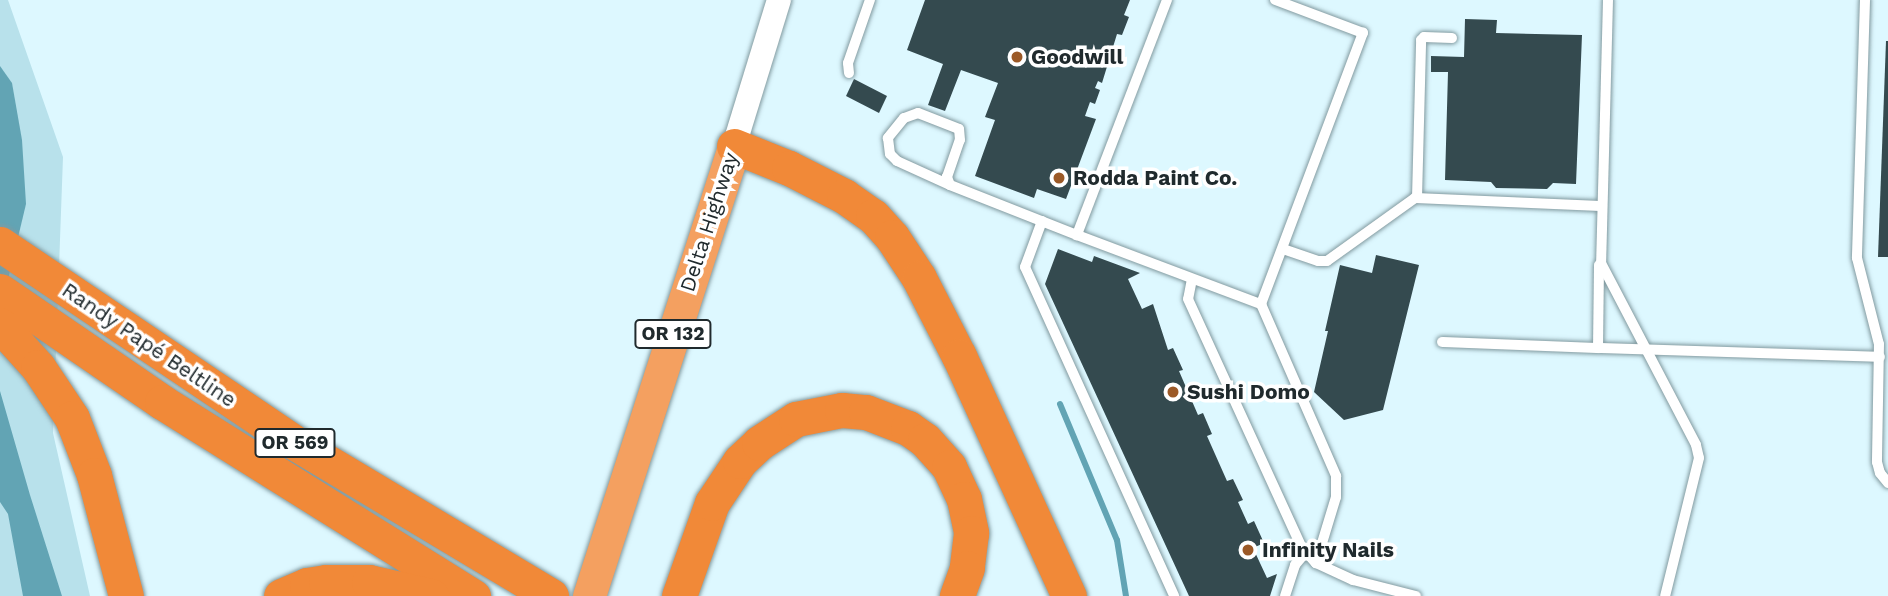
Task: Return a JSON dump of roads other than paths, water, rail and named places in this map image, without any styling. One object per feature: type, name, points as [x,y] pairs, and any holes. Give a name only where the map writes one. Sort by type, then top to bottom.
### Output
[{"type":"highway","name":"Delta Highway","points":[[589,596],[734,146]]},
{"type":"highway","points":[[734,146],[789,168],[844,195],[873,216],[892,237],[919,278],[959,356],[1069,596]]},
{"type":"highway","name":"Randy Papé Beltline","points":[[0,244],[292,441],[551,596]]},
{"type":"highway","name":"Randy Papé Beltline","points":[[0,291],[282,480],[473,596]]},
{"type":"highway","points":[[0,324],[64,402],[88,456],[125,596]]},
{"type":"highway","points":[[684,582],[712,503],[740,461],[759,443],[796,419],[817,413],[866,412],[908,428],[925,440],[939,454],[957,482],[971,533],[967,568],[957,596]]},
{"type":"highway","name":"Delta Highway","points":[[581,596],[611,523]]},
{"type":"highway","points":[[514,576],[562,596]]},
{"type":"highway","points":[[281,596],[307,585],[326,582],[369,582],[431,596]]},
{"type":"street","name":"Delta Highway","points":[[734,146],[779,0]]},
{"type":"lane","points":[[849,73],[848,62],[870,0]]},
{"type":"lane","points":[[1077,235],[1167,0]]},
{"type":"lane","points":[[1275,0],[1363,33],[1261,304],[1337,483],[1336,497],[1315,563]]},
{"type":"lane","points":[[1598,348],[1608,0]]},
{"type":"lane","points":[[1865,0],[1857,258],[1880,357],[1877,462],[1880,473],[1888,483]]},
{"type":"lane","points":[[1417,198],[1421,40],[1424,37],[1452,38]]},
{"type":"lane","points":[[950,185],[947,177],[960,140],[959,129],[918,113],[904,118],[889,134],[890,154],[897,161],[950,185],[1077,235],[1261,304]]},
{"type":"lane","points":[[1283,249],[1318,261],[1327,261],[1407,201],[1417,198],[1601,206]]},
{"type":"lane","points":[[1042,221],[1025,267],[1174,596]]},
{"type":"lane","points":[[1599,254],[1605,272],[1696,445],[1699,458],[1665,596]]},
{"type":"lane","points":[[1192,279],[1188,299],[1305,553],[1315,563],[1353,580],[1416,596]]},
{"type":"lane","points":[[1442,342],[1880,357]]},
{"type":"lane","points":[[1285,596],[1295,565],[1305,553]]},
{"type":"waterway","points":[[1060,404],[1117,540],[1126,596]]},
{"type":"place","name":"Goodwill","points":[[1017,57]]},
{"type":"place","name":"Rodda Paint Co.","points":[[1059,178]]},
{"type":"place","name":"Sushi Domo","points":[[1173,392]]},
{"type":"place","name":"Infinity Nails","points":[[1248,550]]}]
